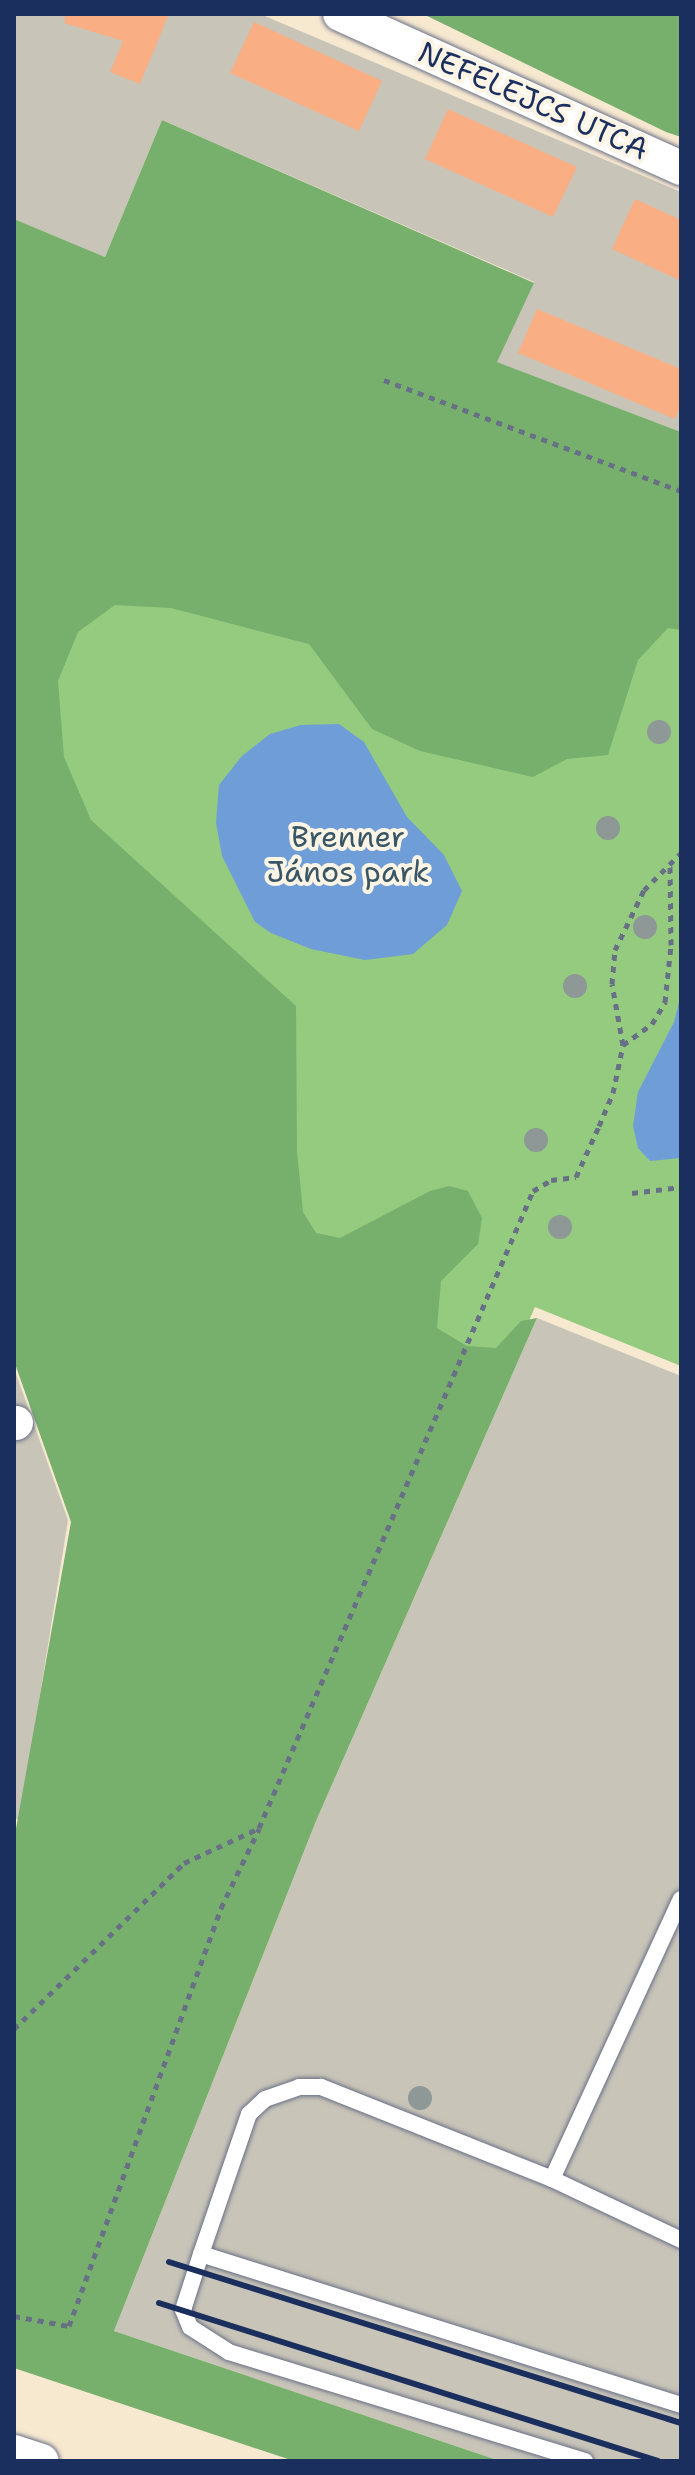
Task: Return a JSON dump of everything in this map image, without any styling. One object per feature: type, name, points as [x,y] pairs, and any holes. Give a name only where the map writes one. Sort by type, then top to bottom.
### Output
[{"type":"street","name":"NEFELEJCS UTCA","points":[[340,14],[681,168]]},
{"type":"street","points":[[14,2452],[42,2461]]},
{"type":"lane","points":[[552,2179],[681,1899]]},
{"type":"lane","points":[[585,2461],[229,2352],[190,2327],[183,2310],[249,2114],[265,2099],[299,2087],[321,2087],[552,2179],[681,2240]]},
{"type":"lane","points":[[201,2254],[681,2405]]},
{"type":"path","points":[[384,380],[681,491]]},
{"type":"path","points":[[14,2316],[69,2326],[221,1908],[259,1828],[533,1191],[551,1180],[576,1177],[613,1093],[623,1045],[612,984],[615,950],[644,890],[681,853]]},
{"type":"path","points":[[623,1045],[652,1024],[665,1002],[671,945],[670,865]]},
{"type":"path","points":[[632,1193],[681,1187]]},
{"type":"path","points":[[14,2029],[184,1863],[259,1828]]},
{"type":"shaded area","points":[[14,14],[260,14],[681,192],[681,432],[496,362],[534,282],[162,120],[105,257],[14,219]]},
{"type":"shaded area","points":[[537,1318],[681,1376],[681,2461],[500,2461],[114,2331],[316,1821]]},
{"type":"shaded area","points":[[14,1368],[68,1520],[20,1820],[14,1818]]},
{"type":"green space","points":[[423,14],[681,14],[681,137],[666,132]]},
{"type":"green space","name":"Brenner János park","points":[[162,120],[534,283],[497,362],[681,432],[681,630],[668,628],[638,660],[608,755],[567,759],[533,777],[420,751],[372,729],[309,644],[171,608],[115,605],[78,632],[58,681],[64,757],[91,820],[296,1006],[297,1151],[303,1212],[316,1233],[340,1238],[430,1191],[449,1186],[468,1191],[482,1218],[478,1244],[441,1281],[437,1328],[467,1346],[496,1348],[521,1321],[537,1318],[316,1821],[114,2331],[500,2461],[294,2461],[14,2368],[14,1840],[71,1522],[14,1361],[14,219],[105,257]]},
{"type":"green space","name":"Brenner János park","points":[[14,233],[681,438],[681,1366],[535,1307],[386,1642],[86,1515]]},
{"type":"water","points":[[339,724],[364,742],[407,817],[444,855],[462,891],[447,925],[413,954],[365,960],[311,949],[271,933],[255,922],[222,856],[216,823],[219,785],[242,756],[270,734],[301,725]]},
{"type":"water","points":[[681,994],[681,1158],[650,1161],[638,1148],[633,1126],[638,1092],[674,1022]]},
{"type":"building","points":[[57,14],[169,14],[140,84],[110,72],[123,41],[64,23],[66,18]]},
{"type":"building","points":[[254,22],[382,81],[359,131],[230,73]]},
{"type":"building","points":[[448,109],[577,167],[553,217],[425,159]]},
{"type":"building","points":[[635,199],[681,220],[681,281],[612,249]]},
{"type":"building","points":[[537,309],[681,369],[681,404],[675,419],[518,353]]},
{"type":"railway","points":[[169,2262],[681,2423]]},
{"type":"railway","points":[[159,2303],[658,2461]]}]
